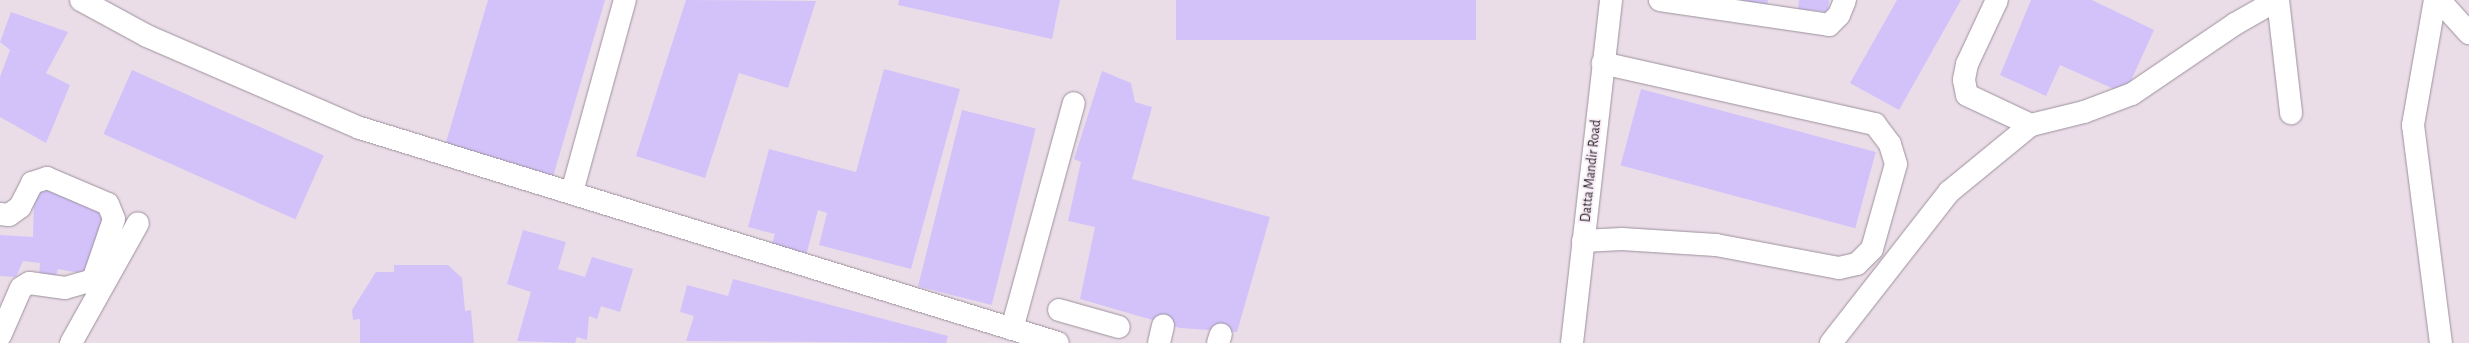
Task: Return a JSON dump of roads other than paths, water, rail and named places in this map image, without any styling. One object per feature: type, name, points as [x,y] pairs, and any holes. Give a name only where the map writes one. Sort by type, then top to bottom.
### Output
[{"type":"street","points":[[81,0],[148,36],[360,128],[572,192],[1053,342],[1060,306],[1119,328]]},
{"type":"street","points":[[572,192],[625,0]]},
{"type":"street","name":"Datta Mandir Road","points":[[1572,343],[1611,0]]},
{"type":"street","points":[[1660,0],[1829,26],[1839,15],[1845,0]]},
{"type":"street","points":[[1997,0],[1967,64],[1964,80],[1967,95],[2031,125]]},
{"type":"street","points":[[1831,343],[1949,192],[2031,125],[2084,112],[2132,94],[2235,24],[2278,0],[2291,113]]},
{"type":"street","points":[[2436,0],[2413,125],[2441,343]]},
{"type":"street","points":[[2439,0],[2469,33]]},
{"type":"street","points":[[1583,241],[1622,239],[1716,245],[1839,268],[1857,264],[1872,249],[1896,164],[1890,144],[1874,124],[1603,63]]},
{"type":"street","points":[[1012,329],[1074,103]]},
{"type":"street","points":[[0,214],[9,215],[20,207],[32,183],[47,178],[108,204],[114,219],[93,280],[66,288],[29,283],[21,288],[0,336]]},
{"type":"street","points":[[71,343],[138,223]]}]
